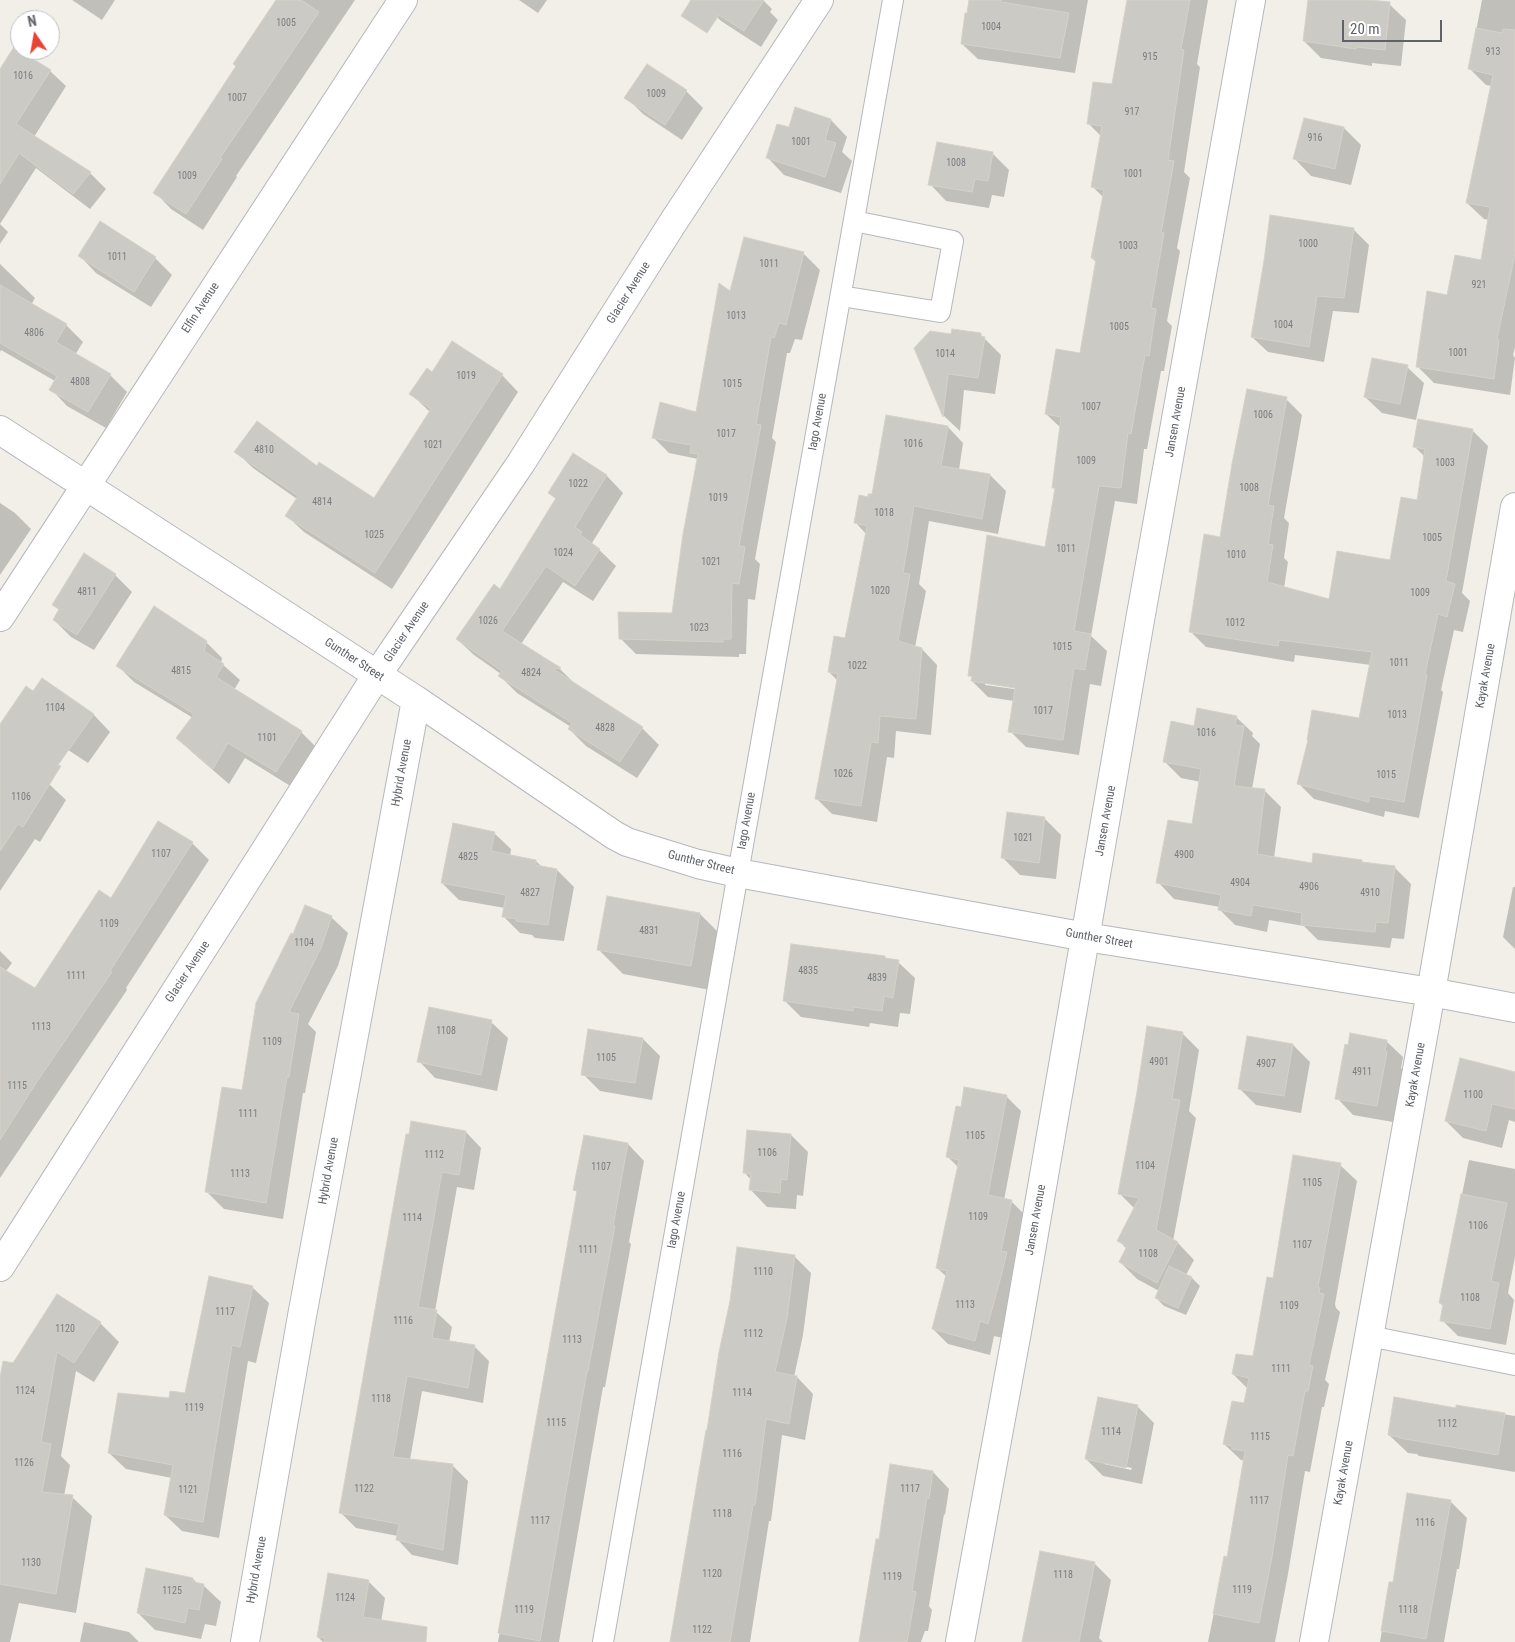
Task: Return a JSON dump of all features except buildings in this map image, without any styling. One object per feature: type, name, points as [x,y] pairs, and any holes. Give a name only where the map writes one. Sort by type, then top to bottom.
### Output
[{"type":"street","name":"Elfin Avenue","points":[[0,617],[403,0]]},
{"type":"street","name":"Glacier Avenue","points":[[0,1267],[377,675],[520,463],[672,224],[819,0]]},
{"type":"street","name":"Jansen Avenue","points":[[960,1642],[1020,1316],[1140,620],[1251,0]]},
{"type":"street","name":"Gunther Street","points":[[0,430],[416,700],[627,842],[668,856],[738,872],[1086,937],[1431,992],[1515,1008]]},
{"type":"street","name":"Kayak Avenue","points":[[1314,1642],[1431,992],[1515,507]]},
{"type":"street","name":"Hybrid Avenue","points":[[245,1642],[304,1306],[416,700]]},
{"type":"lane","name":"Iago Avenue","points":[[603,1642],[893,0]]},
{"type":"lane","points":[[840,296],[940,312],[953,241],[854,221]]},
{"type":"lane","points":[[1369,1336],[1515,1365]]}]
